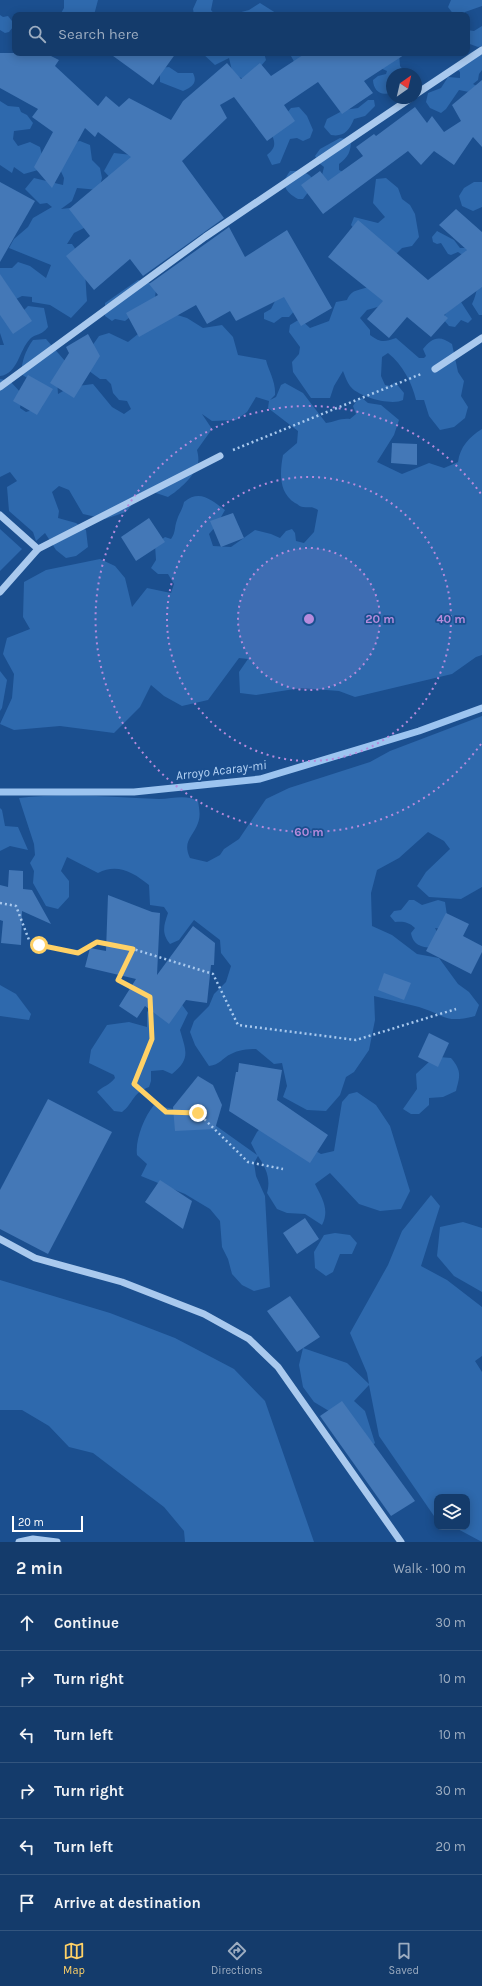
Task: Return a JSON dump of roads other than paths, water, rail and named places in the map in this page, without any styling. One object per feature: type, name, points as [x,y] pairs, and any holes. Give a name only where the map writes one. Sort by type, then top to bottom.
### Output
[{"type":"street","points":[[422,90],[482,50]]},
{"type":"street","points":[[0,387],[205,237],[402,104]]},
{"type":"street","points":[[434,369],[482,338]]},
{"type":"street","points":[[0,592],[38,549],[220,456]]},
{"type":"street","points":[[0,515],[38,549]]},
{"type":"street","points":[[0,1239],[35,1258],[122,1282],[204,1314],[248,1339],[278,1367],[401,1542]]},
{"type":"street","points":[[19,1542],[33,1539],[57,1542]]},
{"type":"waterway","name":"Arroyo Acaray-mi","points":[[0,792],[134,792],[260,779],[419,731],[482,708]]}]
